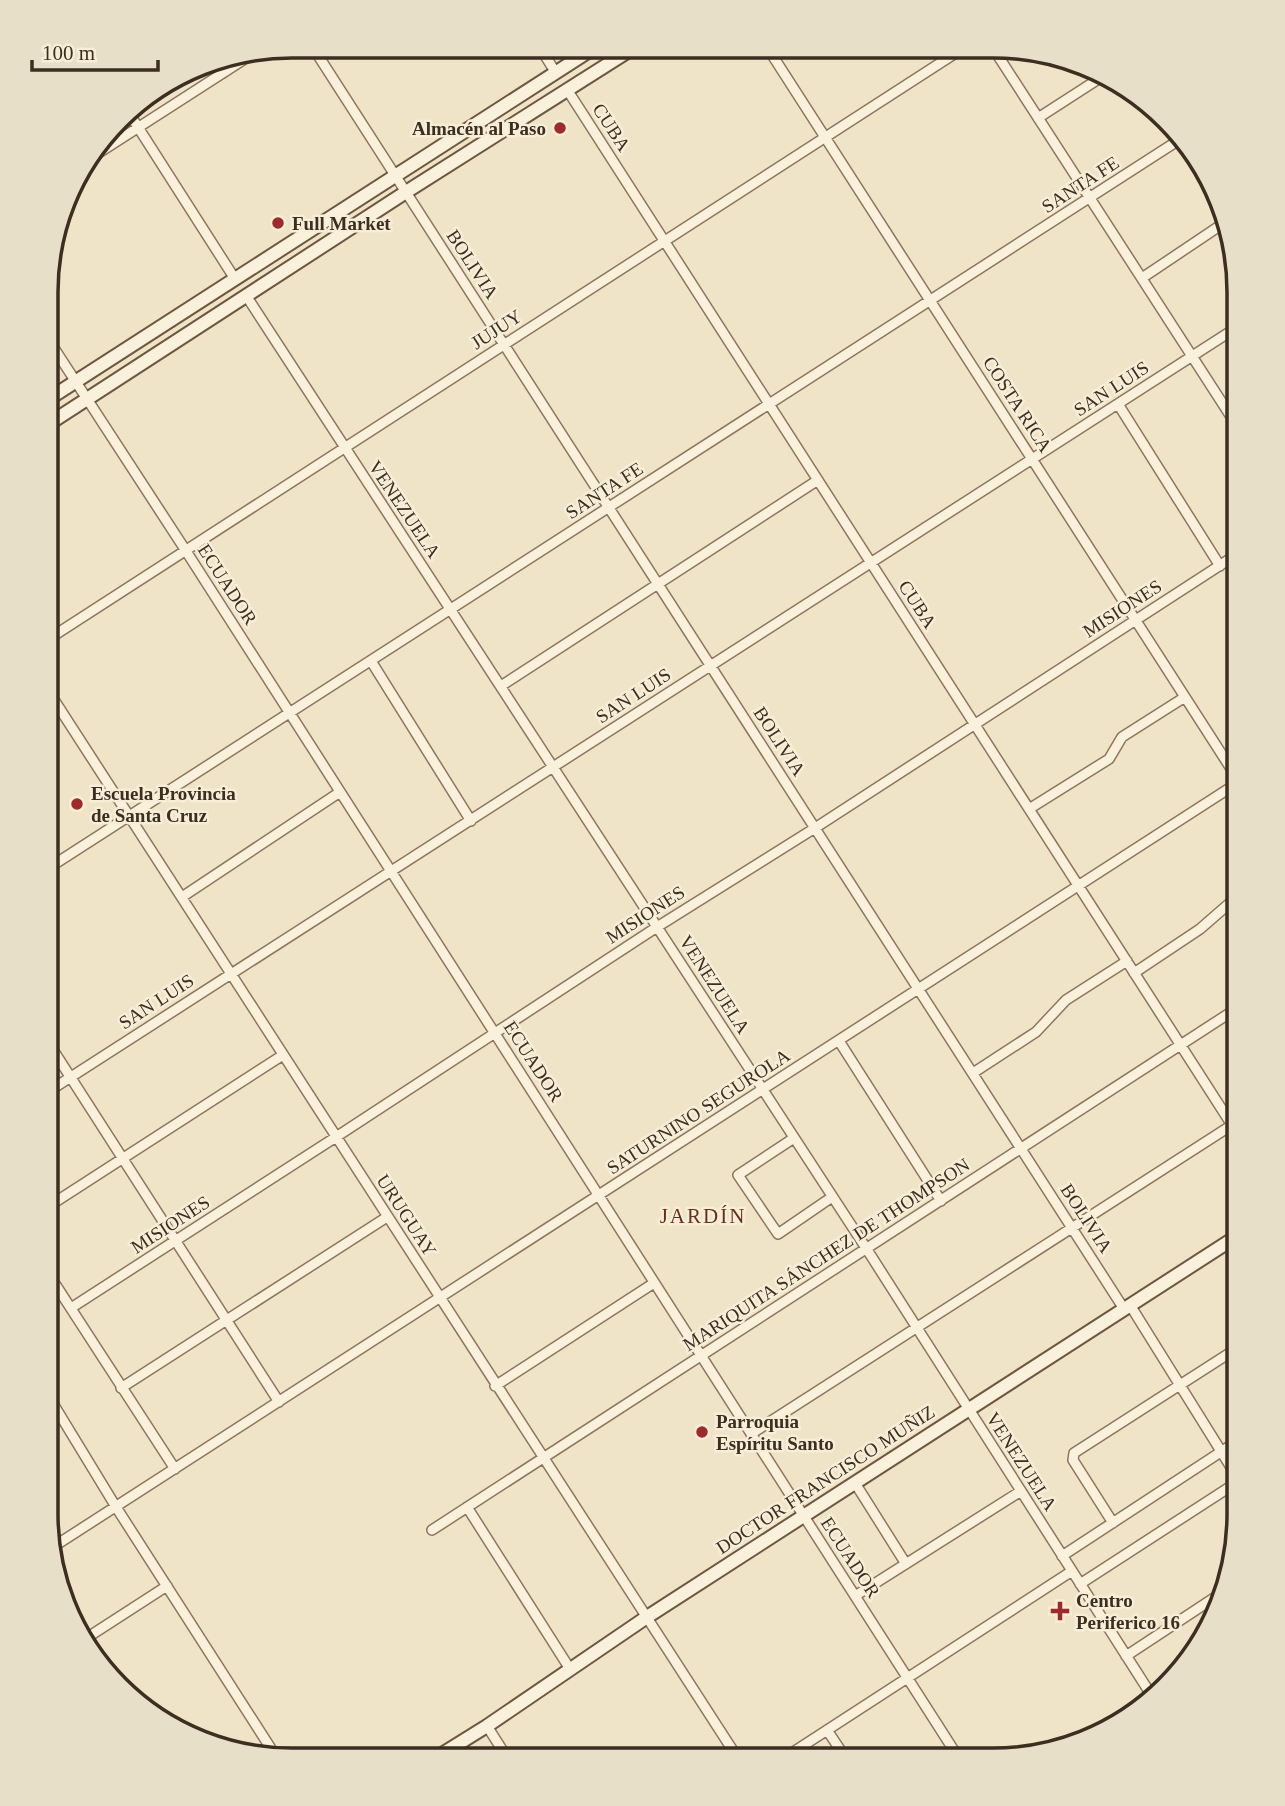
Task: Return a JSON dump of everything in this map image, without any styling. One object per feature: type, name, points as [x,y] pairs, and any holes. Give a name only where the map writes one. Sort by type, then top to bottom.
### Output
[{"type":"main road","points":[[58,393],[579,58]]},
{"type":"main road","points":[[58,418],[618,58]]},
{"type":"main road","name":"DOCTOR FRANCISCO MUÑIZ","points":[[452,1748],[647,1617],[1227,1243]]},
{"type":"street","name":"BOLIVIA","points":[[320,58],[1072,1227],[1180,1385],[1227,1460]]},
{"type":"street","points":[[547,58],[556,73]]},
{"type":"street","name":"COSTA RICA","points":[[774,58],[1227,763]]},
{"type":"street","name":"JUJUY","points":[[58,633],[948,58]]},
{"type":"street","points":[[1000,58],[1227,411]]},
{"type":"street","points":[[108,147],[235,65]]},
{"type":"street","points":[[220,69],[223,73]]},
{"type":"street","points":[[1038,118],[1095,82]]},
{"type":"street","name":"CUBA","points":[[568,91],[1227,1117]]},
{"type":"street","points":[[133,120],[235,279]]},
{"type":"street","name":"SANTA FE","points":[[58,862],[1174,143]]},
{"type":"street","points":[[1142,278],[1218,227]]},
{"type":"street","name":"VENEZUELA","points":[[247,297],[866,1248],[1148,1690]]},
{"type":"street","name":"SAN LUIS","points":[[58,1085],[1227,334]]},
{"type":"street","name":"ECUADOR","points":[[58,355],[952,1748]]},
{"type":"street","points":[[1118,404],[1220,566]]},
{"type":"street","points":[[500,686],[818,480]]},
{"type":"street","name":"MISIONES","points":[[71,1308],[657,926],[815,828],[1227,561]]},
{"type":"street","points":[[371,660],[471,821]]},
{"type":"street","points":[[1029,810],[1109,759],[1122,737],[1185,696]]},
{"type":"street","name":"URUGUAY","points":[[58,706],[731,1748]]},
{"type":"street","name":"SATURNINO SEGUROLA","points":[[60,1543],[1227,790]]},
{"type":"street","points":[[182,897],[340,792]]},
{"type":"street","points":[[1135,973],[1200,929],[1227,905]]},
{"type":"street","points":[[973,1073],[1036,1032],[1066,999],[1127,961]]},
{"type":"street","name":"MARIQUITA SÁNCHEZ DE THOMPSON","points":[[432,1530],[1227,1015]]},
{"type":"street","points":[[839,1041],[941,1201]]},
{"type":"street","points":[[58,1200],[283,1055]]},
{"type":"street","points":[[58,1058],[279,1402]]},
{"type":"street","points":[[751,1434],[1227,1128]]},
{"type":"street","points":[[794,1138],[738,1175],[778,1234],[832,1196]]},
{"type":"street","points":[[121,1388],[387,1217]]},
{"type":"street","points":[[495,1386],[654,1283]]},
{"type":"street","points":[[58,1288],[175,1469]]},
{"type":"street","points":[[1113,1523],[1073,1460],[1074,1453],[1227,1355]]},
{"type":"street","points":[[58,1412],[269,1747]]},
{"type":"street","points":[[1062,1556],[1227,1448]]},
{"type":"street","points":[[855,1483],[906,1564]]},
{"type":"street","points":[[1080,1584],[1227,1488]]},
{"type":"street","points":[[855,1596],[1021,1491]]},
{"type":"street","points":[[467,1507],[570,1669]]},
{"type":"street","points":[[799,1748],[1072,1571]]},
{"type":"street","points":[[93,1637],[167,1586]]},
{"type":"street","points":[[1126,1656],[1211,1600]]},
{"type":"street","points":[[487,1727],[501,1748]]},
{"type":"street","points":[[827,1730],[839,1748]]},
{"type":"place","name":"Almacén al Paso","points":[[560,128]]},
{"type":"place","name":"Full Market","points":[[278,223]]},
{"type":"place","name":"Escuela Provincia de Santa Cruz","points":[[77,804]]},
{"type":"place","name":"Parroquia Espíritu Santo","points":[[702,1432]]},
{"type":"place","name":"Centro Periferico 16","points":[[1060,1611]]},
{"type":"district","name":"JARDÍN","points":[[703,1216]]}]
